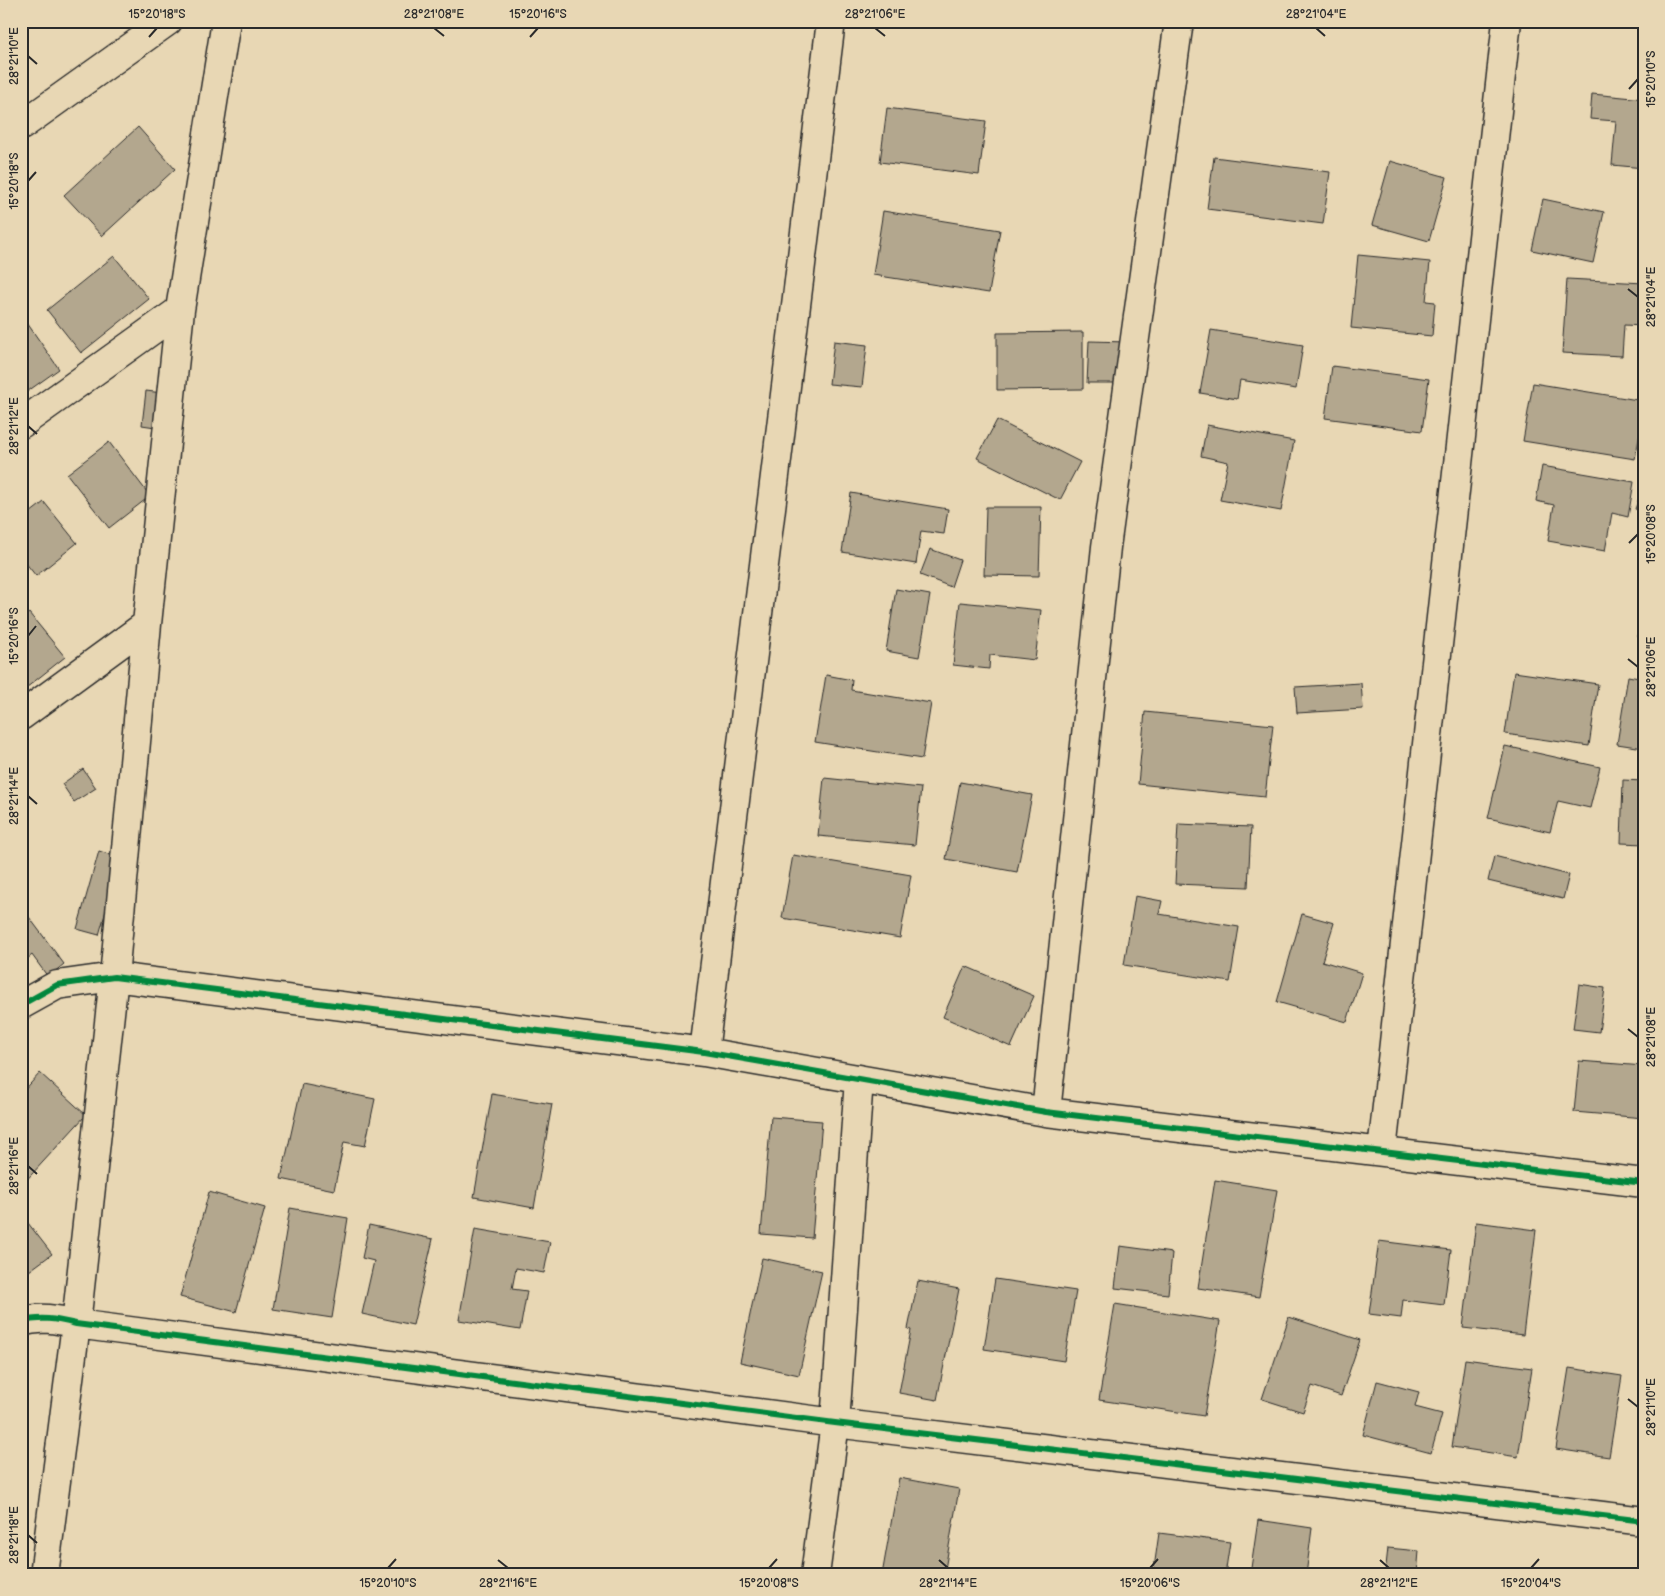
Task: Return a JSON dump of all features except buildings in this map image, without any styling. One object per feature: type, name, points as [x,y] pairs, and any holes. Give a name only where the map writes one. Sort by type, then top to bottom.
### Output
[{"type":"street","points":[[21,126],[168,21]]},
{"type":"street","points":[[44,1575],[76,1324],[114,976],[147,624],[180,310],[226,21]]},
{"type":"street","points":[[704,1052],[831,21]]},
{"type":"street","points":[[1046,1112],[1106,547],[1179,21]]},
{"type":"street","points":[[1382,1151],[1508,21]]},
{"type":"street","points":[[21,424],[180,310]]},
{"type":"street","points":[[21,716],[147,624]]},
{"type":"street","points":[[21,1005],[57,985],[114,976],[704,1052],[1046,1112],[1644,1183]]},
{"type":"street","points":[[816,1575],[835,1423],[859,1079]]},
{"type":"street","points":[[21,1322],[35,1318],[55,1319],[76,1324],[835,1423],[1644,1521]]},
{"type":"cycle path","points":[[21,1005],[57,985],[114,977],[704,1052],[1046,1112],[1644,1183]]},
{"type":"cycle path","points":[[21,1322],[35,1319],[55,1320],[835,1423],[1644,1521]]}]
